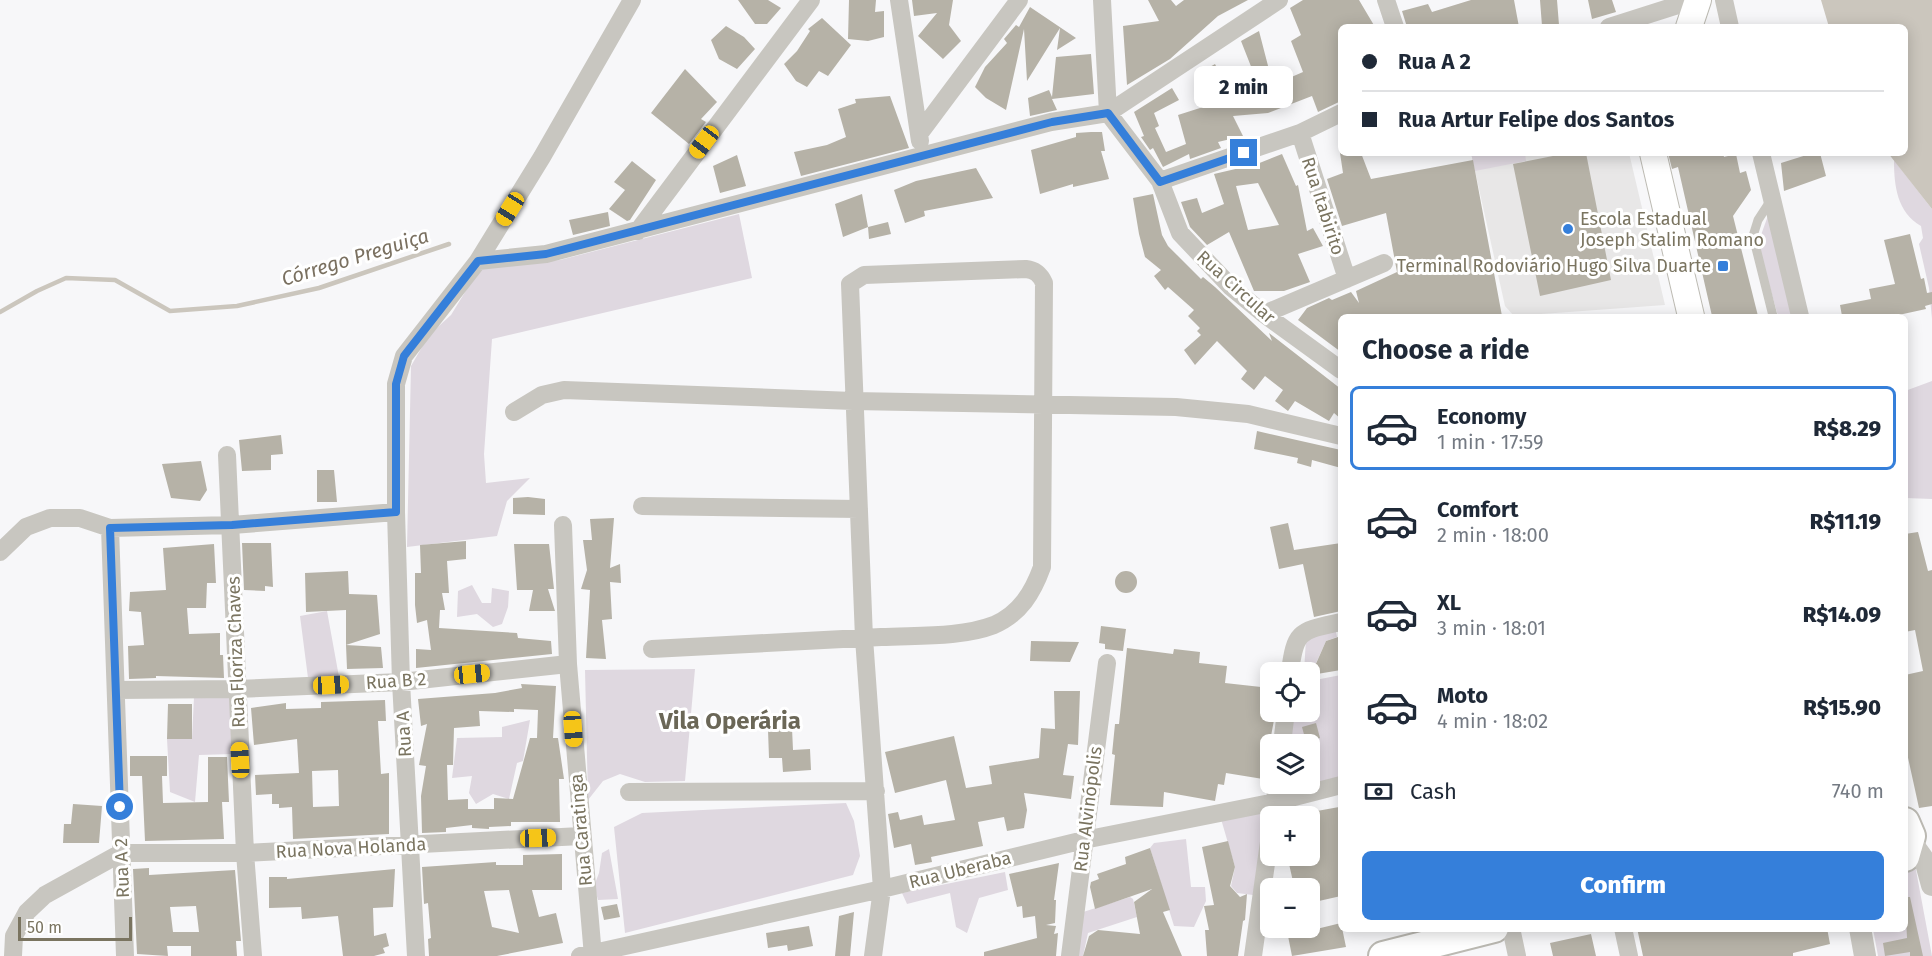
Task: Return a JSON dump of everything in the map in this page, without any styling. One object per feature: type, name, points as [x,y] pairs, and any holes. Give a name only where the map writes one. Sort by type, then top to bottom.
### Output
[{"type":"main road","points":[[1690,24],[1696,0]]},
{"type":"main road","points":[[1654,156],[1691,314]]},
{"type":"main road","points":[[1383,956],[1478,932]]},
{"type":"street","name":"Rua A","points":[[417,956],[401,682],[396,512],[396,384],[404,356],[478,261],[542,157],[632,0]]},
{"type":"street","points":[[638,231],[811,0]]},
{"type":"street","points":[[899,0],[922,156]]},
{"type":"street","points":[[919,134],[1019,0]]},
{"type":"street","points":[[1102,0],[1108,113]]},
{"type":"street","points":[[478,261],[546,254],[1052,122],[1108,113],[1278,0]]},
{"type":"street","points":[[1386,0],[1394,24]]},
{"type":"street","points":[[1622,24],[1696,0]]},
{"type":"street","points":[[1724,0],[1729,24]]},
{"type":"street","name":"Rua Circular","points":[[1108,113],[1160,182],[1180,233],[1231,287],[1338,368]]},
{"type":"street","points":[[1160,182],[1299,133],[1338,114]]},
{"type":"street","name":"Rua Itabirito","points":[[1299,133],[1347,279]]},
{"type":"street","points":[[1762,156],[1800,314]]},
{"type":"street","name":"Rua Itabirito","points":[[1264,314],[1384,263]]},
{"type":"street","points":[[652,649],[864,638],[956,633],[994,625],[1018,609],[1034,588],[1042,567],[1044,283],[1041,276],[1033,270],[1026,269],[864,275],[855,279],[849,288],[864,638],[882,889],[873,956]]},
{"type":"street","points":[[514,412],[542,395],[564,390],[853,401],[1176,407],[1248,414],[1338,435]]},
{"type":"street","name":"Rua Floriza Chaves","points":[[227,455],[232,525],[245,854],[253,956]]},
{"type":"street","points":[[642,506],[859,509]]},
{"type":"street","points":[[0,552],[26,527],[50,518],[80,518],[110,528],[232,525],[396,512]]},
{"type":"street","name":"Rua Caratinga","points":[[563,525],[568,664],[588,955]]},
{"type":"street","name":"Rua A 2","points":[[110,528],[125,956]]},
{"type":"street","points":[[1291,662],[1293,645],[1303,633],[1338,623]]},
{"type":"street","name":"Rua Alvinópolis","points":[[1070,956],[1107,663]]},
{"type":"street","name":"Rua B 2","points":[[116,690],[237,689],[401,682],[568,664]]},
{"type":"street","name":"Rua Uberaba","points":[[1282,806],[1338,786]]},
{"type":"street","points":[[629,792],[876,791]]},
{"type":"street","name":"Rua Uberaba","points":[[588,955],[882,889],[1084,840],[1260,811]]},
{"type":"street","name":"Rua Nova Holanda","points":[[121,853],[245,854],[581,836]]},
{"type":"street","points":[[1913,838],[1926,863],[1932,885]]},
{"type":"street","points":[[13,956],[14,936],[27,912],[45,895],[121,853]]},
{"type":"street","points":[[1253,956],[1266,866]]},
{"type":"street","points":[[1512,932],[1517,956]]},
{"type":"street","points":[[1624,932],[1629,956]]},
{"type":"street","points":[[1861,932],[1865,956]]},
{"type":"lane","points":[[1772,198],[1758,220],[1753,236],[1772,314]]},
{"type":"shaded area","points":[[1821,0],[1932,0],[1932,209],[1890,156],[1908,156],[1908,24],[1828,24]]},
{"type":"shaded area","name":"Escola Estadual Joseph Stalim Romano","points":[[1472,156],[1630,156],[1665,305],[1541,314],[1512,314],[1505,306]]},
{"type":"shaded area","points":[[1472,156],[1525,156],[1526,161],[1475,171]]},
{"type":"shaded area","points":[[1894,160],[1932,209],[1932,319],[1929,288],[1919,244],[1923,238],[1921,226],[1907,213],[1898,198]]},
{"type":"shaded area","points":[[1770,210],[1795,314],[1777,314],[1760,252],[1761,235]]},
{"type":"shaded area","points":[[739,214],[752,278],[492,339],[484,454],[486,483],[530,478],[507,501],[497,536],[407,547],[411,366],[429,335],[451,315],[481,266],[560,260]]},
{"type":"shaded area","points":[[1932,381],[1932,499],[1908,498],[1908,390]]},
{"type":"shaded area","points":[[472,585],[482,603],[491,603],[492,588],[509,591],[508,607],[502,624],[493,627],[477,614],[457,617],[458,591]]},
{"type":"shaded area","points":[[327,611],[339,677],[308,678],[300,616]]},
{"type":"shaded area","points":[[1335,628],[1337,637],[1326,641],[1317,662],[1305,662],[1306,639]]},
{"type":"shaded area","points":[[695,669],[685,781],[645,782],[620,774],[603,781],[588,800],[585,670]]},
{"type":"shaded area","points":[[1338,676],[1338,779],[1320,784],[1320,734],[1280,734],[1280,722],[1320,722],[1320,679]]},
{"type":"shaded area","points":[[230,696],[233,754],[199,755],[195,802],[170,792],[167,739],[192,739],[194,697]]},
{"type":"shaded area","points":[[530,720],[523,761],[517,763],[509,799],[493,794],[476,804],[469,793],[472,776],[452,778],[457,738],[502,737],[502,727]]},
{"type":"shaded area","points":[[846,803],[854,821],[860,856],[853,875],[625,933],[614,827],[642,813]]},
{"type":"shaded area","points":[[1260,809],[1260,859],[1253,895],[1237,893],[1231,886],[1235,867],[1221,819]]},
{"type":"shaded area","points":[[1186,839],[1191,887],[1205,887],[1206,901],[1194,927],[1174,926],[1150,848],[1154,843]]},
{"type":"shaded area","points":[[609,849],[618,899],[598,900],[594,886],[602,853]]},
{"type":"shaded area","points":[[1915,865],[1932,956],[1878,956],[1874,932],[1908,932],[1908,870]]},
{"type":"shaded area","points":[[1005,872],[1008,890],[979,898],[967,933],[956,927],[950,893],[907,904],[902,893]]},
{"type":"shaded area","points":[[1130,897],[1133,899],[1137,917],[1088,933],[1083,956],[1072,956],[1077,914]]},
{"type":"building","points":[[738,0],[768,0],[781,8],[767,24],[755,24]]},
{"type":"building","points":[[849,0],[876,0],[875,12],[884,11],[884,37],[868,41],[848,39]]},
{"type":"building","points":[[912,0],[953,0],[949,25],[961,41],[943,59],[918,36],[937,13],[914,16]]},
{"type":"building","points":[[1148,0],[1171,0],[1176,6],[1184,0],[1248,0],[1218,16],[1170,59],[1127,85],[1123,26],[1159,21]]},
{"type":"building","points":[[1303,0],[1359,0],[1373,24],[1338,24],[1338,102],[1318,112],[1312,96],[1268,113],[1233,116],[1243,136],[1218,142],[1221,148],[1190,159],[1189,154],[1163,167],[1153,148],[1150,150],[1141,137],[1144,136],[1134,112],[1172,88],[1179,100],[1154,113],[1159,126],[1155,128],[1166,152],[1186,144],[1178,115],[1244,94],[1236,70],[1252,69],[1241,41],[1259,31],[1273,85],[1303,72],[1291,41],[1301,35],[1290,8]]},
{"type":"building","points":[[1471,0],[1514,0],[1518,24],[1406,24],[1402,11],[1428,4],[1432,12]]},
{"type":"building","points":[[1540,0],[1557,0],[1559,24],[1542,24]]},
{"type":"building","points":[[1588,0],[1612,0],[1616,12],[1592,19]]},
{"type":"building","points":[[1030,7],[1076,38],[1057,50],[1060,28],[1027,81],[1024,29],[1006,110],[986,98],[975,87],[985,67],[1007,43],[1004,39],[1016,25],[1019,27]]},
{"type":"building","points":[[822,18],[851,45],[828,76],[819,71],[807,87],[796,81],[784,64],[797,51],[810,31],[808,29]]},
{"type":"building","points":[[726,26],[744,37],[755,49],[737,69],[719,59],[711,40]]},
{"type":"building","points":[[1091,54],[1094,94],[1052,99],[1057,110],[1030,116],[1028,98],[1049,90],[1052,97],[1056,57]]},
{"type":"building","points":[[1215,64],[1222,78],[1200,90],[1194,76]]},
{"type":"building","points":[[685,69],[717,102],[701,119],[706,122],[689,144],[651,113]]},
{"type":"building","points":[[890,96],[909,148],[801,176],[794,152],[827,145],[846,137],[838,109],[856,103],[855,99]]},
{"type":"building","points":[[1102,132],[1105,151],[1101,151],[1109,179],[1073,187],[1073,184],[1040,194],[1031,150],[1076,137],[1076,133]]},
{"type":"building","points":[[1282,154],[1296,186],[1298,185],[1307,231],[1313,228],[1323,246],[1298,254],[1310,282],[1284,291],[1254,291],[1229,232],[1207,245],[1190,227],[1181,202],[1197,198],[1202,213],[1224,204],[1214,174],[1257,164]],"holes":[[[1258,183],[1279,225],[1248,230],[1236,186]]]},
{"type":"building","points":[[737,155],[746,186],[720,193],[713,166]]},
{"type":"building","points":[[1340,156],[1362,156],[1371,179],[1473,160],[1502,314],[1338,314],[1338,350],[1298,320],[1307,308],[1329,298],[1332,300],[1351,292],[1359,303],[1356,291],[1397,272],[1386,213],[1342,226],[1327,179],[1343,173]]},
{"type":"building","points":[[1553,156],[1587,156],[1611,280],[1540,296],[1513,164]]},
{"type":"building","name":"Terminal Rodoviário Hugo Silva Duarte","points":[[1669,156],[1736,156],[1740,173],[1746,171],[1751,190],[1733,216],[1758,314],[1712,314],[1678,167],[1672,169]]},
{"type":"building","points":[[1803,156],[1821,156],[1826,176],[1784,191],[1781,163]]},
{"type":"building","points":[[632,161],[656,180],[630,220],[627,221],[609,209],[625,190],[614,182]]},
{"type":"building","points":[[976,168],[993,198],[924,211],[925,216],[905,223],[894,190],[916,181]]},
{"type":"building","points":[[862,194],[868,227],[843,237],[835,204]]},
{"type":"building","points":[[1153,194],[1162,235],[1168,246],[1201,279],[1203,277],[1215,287],[1272,341],[1269,333],[1338,387],[1338,416],[1334,413],[1329,421],[1295,401],[1288,411],[1275,401],[1283,390],[1265,376],[1254,390],[1241,379],[1247,371],[1217,341],[1195,365],[1184,350],[1201,335],[1197,331],[1200,328],[1188,316],[1194,310],[1168,287],[1165,290],[1154,276],[1161,270],[1145,257],[1133,198]]},
{"type":"building","points":[[608,212],[610,226],[573,235],[569,220]]},
{"type":"building","points":[[888,222],[891,234],[869,239],[868,227]]},
{"type":"building","points":[[1910,234],[1921,279],[1924,278],[1927,293],[1932,292],[1932,304],[1925,306],[1926,309],[1903,314],[1842,314],[1840,305],[1871,299],[1869,289],[1895,284],[1884,240]]},
{"type":"building","points":[[1257,431],[1338,449],[1338,467],[1312,460],[1311,467],[1297,463],[1298,458],[1254,449]]},
{"type":"building","points":[[281,435],[283,454],[271,455],[271,470],[242,471],[239,440]]},
{"type":"building","points":[[201,461],[207,490],[200,501],[171,498],[162,464]]},
{"type":"building","points":[[317,470],[334,470],[337,502],[317,502]]},
{"type":"building","points":[[513,498],[545,499],[545,515],[513,514]]},
{"type":"building","points":[[614,518],[610,568],[620,564],[621,583],[610,582],[612,619],[602,620],[606,659],[586,658],[590,590],[581,589],[587,570],[583,540],[592,540],[590,519]]},
{"type":"building","points":[[1288,523],[1294,550],[1338,543],[1338,612],[1314,617],[1303,564],[1279,569],[1270,527]]},
{"type":"building","points":[[1918,532],[1928,571],[1932,570],[1932,806],[1919,808],[1908,758],[1908,674],[1923,671],[1915,630],[1908,631],[1908,534]]},
{"type":"building","points":[[466,541],[466,559],[447,561],[449,593],[442,593],[445,610],[440,610],[439,628],[517,633],[518,638],[551,641],[552,654],[416,668],[416,649],[431,650],[427,620],[417,623],[415,605],[415,573],[421,573],[420,545]]},
{"type":"building","points":[[242,543],[271,543],[273,587],[265,586],[265,591],[244,590]]},
{"type":"building","points":[[214,544],[216,583],[207,583],[206,608],[187,608],[189,634],[220,633],[220,655],[223,655],[224,678],[156,676],[156,678],[129,679],[128,646],[144,645],[141,612],[129,611],[130,592],[166,590],[163,548]]},
{"type":"building","points":[[514,544],[549,544],[554,589],[548,589],[555,611],[529,611],[533,590],[517,590]]},
{"type":"building","points":[[348,571],[349,594],[377,595],[380,634],[346,645],[346,610],[306,612],[305,573]]},
{"type":"building","points":[[1126,571],[1134,574],[1137,582],[1134,590],[1126,593],[1118,590],[1115,582],[1118,574]]},
{"type":"building","points":[[1101,626],[1126,629],[1123,651],[1105,649],[1105,644],[1099,643]]},
{"type":"building","points":[[1338,637],[1338,670],[1320,674],[1320,662],[1317,662],[1326,641]]},
{"type":"building","points":[[1031,641],[1079,642],[1070,662],[1030,661]]},
{"type":"building","points":[[346,645],[381,647],[383,668],[347,669]]},
{"type":"building","points":[[1127,648],[1173,654],[1174,649],[1200,652],[1199,663],[1227,666],[1225,683],[1260,687],[1260,722],[1274,722],[1271,734],[1260,734],[1260,779],[1226,773],[1224,785],[1218,784],[1215,801],[1164,792],[1163,807],[1110,805],[1115,755],[1112,754],[1115,724],[1119,724]]},
{"type":"building","points":[[521,684],[556,686],[553,738],[558,738],[564,779],[559,779],[560,822],[511,822],[511,826],[489,827],[489,829],[472,828],[472,825],[446,828],[446,832],[422,833],[421,796],[426,766],[419,765],[427,724],[421,726],[418,699],[495,693],[522,688]],"holes":[[[538,710],[537,738],[530,738],[513,799],[494,798],[494,809],[468,809],[468,799],[448,800],[447,765],[453,765],[454,728],[480,726],[479,711]]]},
{"type":"building","points":[[1054,691],[1080,691],[1078,745],[1068,744],[1063,775],[1074,776],[1071,799],[1024,793],[1027,810],[1024,828],[1007,831],[1004,817],[978,822],[983,846],[931,857],[932,862],[915,865],[911,844],[894,848],[888,814],[898,812],[900,820],[922,815],[924,825],[955,820],[946,780],[895,793],[885,752],[954,736],[966,788],[992,784],[989,766],[1039,758],[1041,728],[1055,729]]},
{"type":"building","points":[[385,700],[386,721],[378,721],[381,774],[389,773],[389,834],[293,839],[292,807],[279,808],[279,804],[272,804],[272,794],[256,795],[255,775],[299,773],[297,739],[254,745],[251,708],[286,703],[286,709],[321,708],[321,702]],"holes":[[[338,770],[339,806],[313,807],[312,771]]]},
{"type":"building","points":[[168,704],[192,704],[192,739],[167,739]]},
{"type":"building","points":[[1316,723],[1319,734],[1304,734],[1302,727]]},
{"type":"building","points":[[792,728],[793,750],[810,749],[811,770],[783,772],[782,758],[769,758],[768,730]]},
{"type":"building","points":[[130,756],[167,756],[167,776],[162,776],[163,803],[208,802],[208,757],[227,757],[229,802],[222,802],[224,839],[145,841],[142,776],[130,776]]},
{"type":"building","points":[[73,804],[102,806],[99,843],[63,843],[64,824],[71,824]]},
{"type":"building","points":[[1338,807],[1338,897],[1320,901],[1320,878],[1292,878],[1289,866],[1320,866],[1320,810]]},
{"type":"building","points":[[1228,841],[1235,867],[1230,886],[1240,897],[1247,894],[1245,920],[1238,956],[1207,956],[1205,930],[1209,930],[1204,906],[1214,905],[1202,847]]},
{"type":"building","points":[[1150,848],[1170,910],[1163,912],[1182,956],[1083,956],[1089,936],[1098,930],[1140,934],[1134,902],[1152,889],[1095,909],[1090,887],[1091,882],[1099,879],[1097,874],[1126,864],[1125,857]]},
{"type":"building","points":[[562,854],[562,890],[532,890],[539,917],[556,913],[563,943],[497,956],[429,956],[428,939],[431,938],[428,903],[424,904],[422,867],[496,862],[496,865],[523,865],[523,855]],"holes":[[[509,890],[519,933],[492,927],[484,891]]]},
{"type":"building","points":[[1059,863],[1054,900],[1056,900],[1055,923],[1046,925],[1056,926],[1054,934],[1058,933],[1056,956],[984,956],[984,952],[1037,938],[1035,916],[1023,918],[1022,906],[1017,907],[1009,874]]},
{"type":"building","points":[[149,868],[149,875],[235,870],[241,941],[236,941],[237,956],[191,956],[191,946],[167,946],[168,956],[137,954],[133,869]],"holes":[[[196,906],[199,932],[173,932],[170,907]]]},
{"type":"building","points":[[395,869],[393,907],[373,908],[374,936],[386,933],[389,946],[383,948],[385,953],[374,956],[343,956],[338,916],[302,919],[301,907],[269,908],[269,877],[287,877],[287,879]]},
{"type":"building","points":[[1908,897],[1910,897],[1923,956],[1910,956],[1910,952],[1885,956],[1883,943],[1907,938]]},
{"type":"building","points":[[617,904],[620,917],[604,920],[601,907]]},
{"type":"building","points":[[854,912],[850,956],[835,956],[839,916]]},
{"type":"building","points":[[1338,924],[1338,932],[1343,932],[1346,947],[1292,956],[1288,938],[1320,938],[1320,928]]},
{"type":"building","points":[[809,926],[813,946],[788,951],[787,945],[768,948],[766,933]]},
{"type":"building","points":[[1638,932],[1828,932],[1830,944],[1793,953],[1793,956],[1643,956]]},
{"type":"building","points":[[1591,934],[1596,956],[1553,956],[1550,943]]},
{"type":"waterway","name":"Córrego Preguiça","points":[[0,312],[66,278],[115,280],[170,311],[237,306],[319,288],[449,244]]},
{"type":"place","name":"Escola Estadual Joseph Stalim Romano","points":[[1568,229]]},
{"type":"place","name":"Terminal Rodoviário Hugo Silva Duarte","points":[[1723,266]]},
{"type":"district","name":"Vila Operária","points":[[730,721]]},
{"type":"route","points":[[120,807],[110,528],[232,525],[396,512],[396,384],[404,356],[478,261],[546,254],[1052,122],[1108,113],[1160,182],[1244,153]]}]
